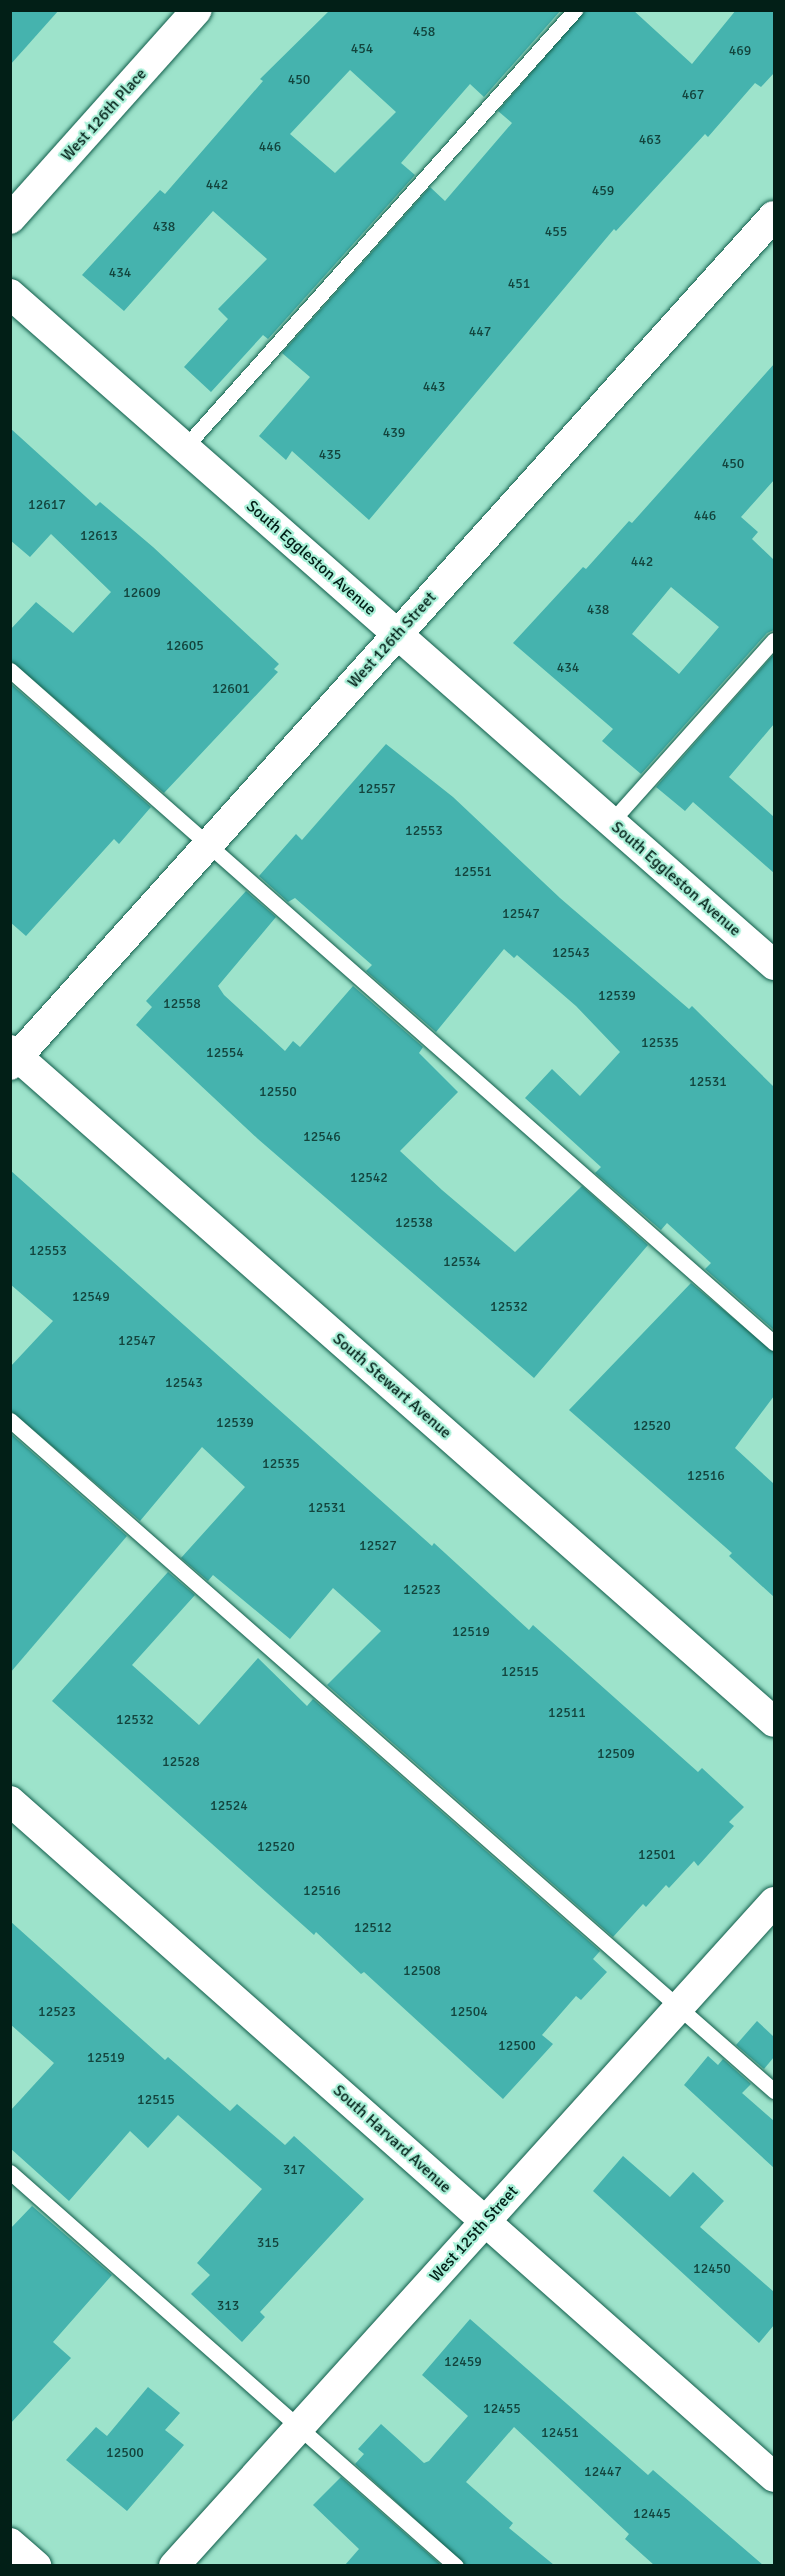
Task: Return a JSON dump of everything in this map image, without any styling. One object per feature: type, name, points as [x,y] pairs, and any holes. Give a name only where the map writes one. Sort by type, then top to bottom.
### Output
[{"type":"street","name":"West 126th Place","points":[[10,219],[197,10]]},
{"type":"street","name":"West 126th Street","points":[[13,1057],[209,845],[774,216]]},
{"type":"street","name":"South Eggleston Avenue","points":[[10,294],[774,965]]},
{"type":"street","name":"South Stewart Avenue","points":[[13,1057],[774,1722]]},
{"type":"street","name":"South Harvard Avenue","points":[[10,1801],[774,2477]]},
{"type":"street","name":"West 125th Street","points":[[174,2565],[774,1902]]},
{"type":"street","points":[[10,2543],[36,2565]]},
{"type":"lane","points":[[185,447],[574,10]]},
{"type":"lane","points":[[611,822],[774,640]]},
{"type":"lane","points":[[10,670],[774,1343]]},
{"type":"lane","points":[[10,1420],[774,2091]]},
{"type":"lane","points":[[10,2172],[456,2565]]},
{"type":"building","points":[[10,10],[59,10],[10,65]]},
{"type":"building","points":[[330,10],[561,10],[484,97],[470,84],[401,163],[415,175],[268,339],[263,335],[211,392],[184,367],[228,319],[218,309],[267,259],[213,211],[124,311],[82,275],[160,190],[165,194],[263,81],[260,79]],"holes":[[[350,70],[396,112],[335,173],[290,134]]]},
{"type":"building","points":[[585,10],[633,10],[692,64],[736,10],[774,10],[774,73],[761,87],[755,83],[708,137],[705,134],[616,231],[614,229],[369,520],[292,451],[286,460],[259,436],[310,377],[282,353],[430,187],[445,201],[512,123],[498,111]]},
{"type":"building","points":[[774,364],[774,480],[741,517],[758,532],[752,539],[774,560],[774,630],[767,633],[641,774],[602,741],[613,729],[513,643],[583,567],[586,569],[629,521],[632,523]],"holes":[[[671,587],[719,627],[679,674],[632,634]]]},
{"type":"building","points":[[10,428],[96,506],[100,502],[153,547],[279,664],[274,669],[278,672],[164,793],[10,660],[10,630],[36,602],[73,633],[111,592],[51,534],[30,557],[10,540]]},
{"type":"building","points":[[774,654],[774,724],[729,777],[774,817],[774,873],[693,802],[685,811],[656,787]]},
{"type":"building","points":[[10,683],[151,807],[119,844],[114,839],[26,936],[10,922]]},
{"type":"building","points":[[386,744],[453,797],[560,898],[689,1009],[692,1006],[774,1087],[774,1330],[705,1269],[711,1263],[667,1223],[661,1230],[595,1173],[601,1167],[525,1098],[552,1069],[580,1096],[620,1052],[576,1006],[517,955],[514,958],[504,949],[436,1032],[366,971],[372,965],[295,898],[288,902],[259,876],[296,834],[302,840]]},
{"type":"building","points":[[246,891],[276,917],[218,986],[224,995],[285,1051],[293,1041],[300,1047],[353,986],[423,1047],[419,1053],[458,1092],[400,1151],[442,1190],[515,1252],[582,1186],[648,1245],[534,1378],[258,1139],[136,1025],[152,1007],[146,1001]]},
{"type":"building","points":[[10,1170],[432,1546],[434,1543],[529,1630],[533,1625],[698,1772],[702,1768],[744,1807],[729,1822],[734,1826],[698,1866],[694,1861],[669,1888],[666,1885],[646,1907],[643,1904],[613,1937],[327,1685],[381,1631],[333,1588],[290,1639],[213,1575],[208,1581],[181,1558],[245,1487],[202,1447],[140,1521],[10,1410],[10,1367],[53,1321],[10,1284]]},
{"type":"building","points":[[691,1283],[774,1352],[774,1396],[735,1448],[774,1484],[774,1597],[729,1556],[732,1553],[569,1410]]},
{"type":"building","points":[[10,1433],[127,1536],[10,1673]]},
{"type":"building","points":[[168,1572],[195,1595],[132,1665],[199,1725],[258,1658],[307,1706],[313,1699],[600,1951],[593,1959],[607,1972],[581,2000],[576,1996],[542,2035],[553,2044],[503,2099],[364,1972],[361,1974],[316,1932],[314,1935],[52,1701]]},
{"type":"building","points":[[10,1921],[165,2060],[168,2057],[230,2111],[237,2104],[285,2145],[294,2136],[364,2199],[260,2312],[265,2317],[242,2342],[191,2294],[210,2275],[197,2263],[262,2189],[178,2115],[148,2148],[130,2131],[69,2201],[10,2148],[10,2111],[54,2063],[10,2024]]},
{"type":"building","points":[[757,2021],[774,2037],[774,2057],[764,2069],[736,2045]]},
{"type":"building","points":[[708,2056],[718,2065],[723,2059],[751,2084],[742,2093],[774,2121],[774,2168],[684,2085]]},
{"type":"building","points":[[623,2156],[670,2197],[693,2172],[724,2201],[700,2227],[774,2292],[774,2325],[759,2343],[593,2191]]},
{"type":"building","points":[[32,2206],[112,2275],[53,2342],[71,2358],[10,2424],[10,2229]]},
{"type":"building","points":[[470,2319],[648,2475],[653,2470],[763,2565],[654,2565],[625,2539],[629,2534],[514,2427],[466,2482],[513,2523],[509,2528],[554,2565],[465,2565],[355,2464],[364,2454],[358,2449],[381,2424],[424,2463],[429,2461],[468,2416],[422,2375]]},
{"type":"building","points":[[148,2387],[180,2413],[165,2430],[184,2445],[127,2511],[66,2460],[96,2427],[107,2436]]},
{"type":"building","points":[[341,2477],[441,2565],[345,2565],[359,2549],[313,2505]]}]
